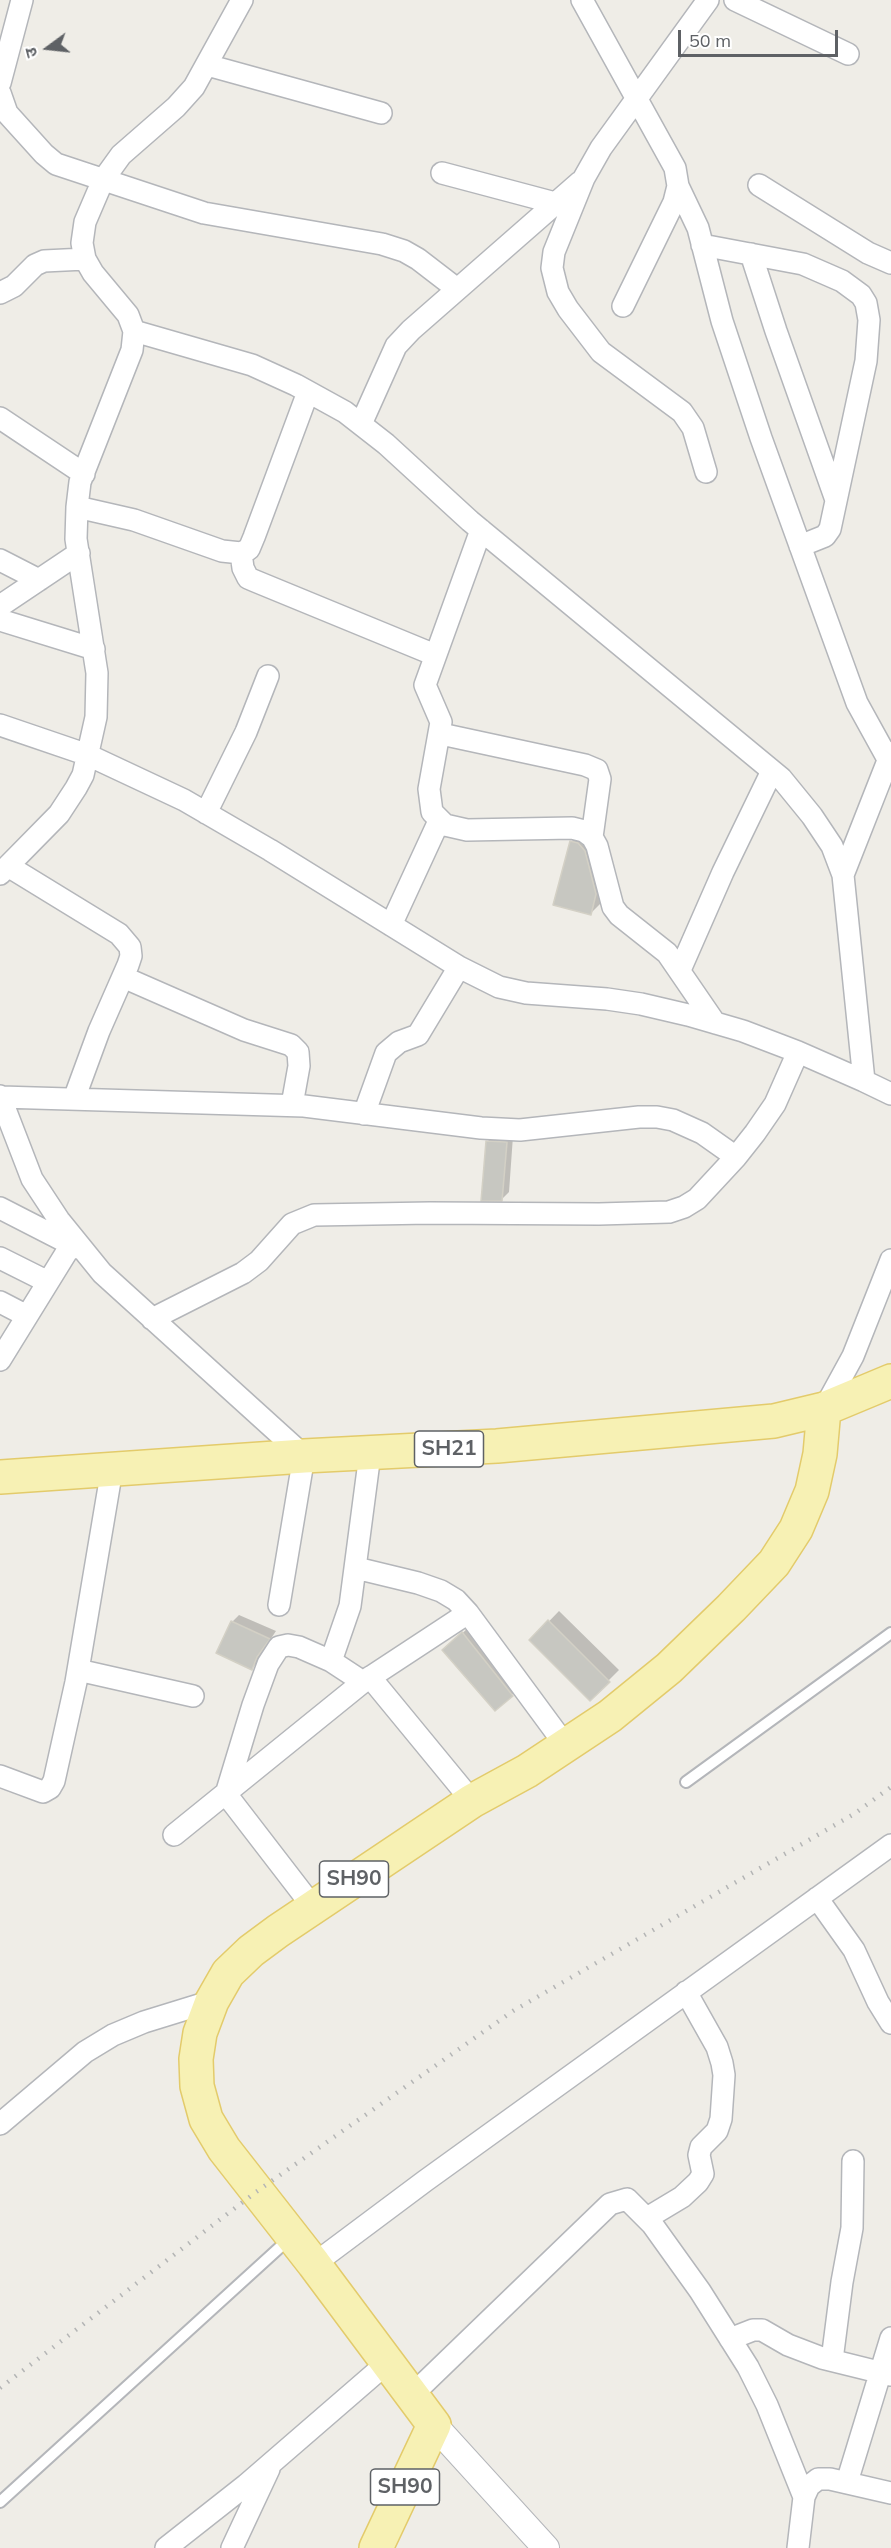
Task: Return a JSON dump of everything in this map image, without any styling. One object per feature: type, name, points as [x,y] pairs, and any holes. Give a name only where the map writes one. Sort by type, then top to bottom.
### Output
[{"type":"main road","name":"SH21","points":[[0,1477],[304,1456],[497,1446],[774,1421],[824,1409],[891,1382]]},
{"type":"main road","name":"SH90","points":[[376,2548],[435,2426],[314,2264],[224,2149],[206,2119],[197,2086],[196,2059],[200,2033],[212,2001],[228,1973],[251,1951],[313,1906],[472,1802],[566,1746],[610,1716],[669,1668],[774,1563],[796,1529],[812,1491],[820,1454],[824,1409]]},
{"type":"street","points":[[0,83],[22,0]]},
{"type":"street","points":[[74,1099],[99,1031],[131,956],[126,940],[2,872],[59,813],[83,775],[96,717],[97,673],[79,554],[77,507],[84,474],[132,350],[134,330],[128,315],[93,273],[85,259],[82,243],[85,222],[103,180],[121,155],[176,107],[194,87],[242,0]]},
{"type":"street","points":[[582,0],[675,168],[678,186],[689,205],[702,245],[726,331],[857,703],[890,757],[843,875]]},
{"type":"street","points":[[706,472],[693,429],[682,412],[601,352],[558,292],[552,268],[554,252],[584,178],[602,148],[708,0]]},
{"type":"street","points":[[735,0],[848,54]]},
{"type":"street","points":[[207,65],[381,113]]},
{"type":"street","points":[[0,93],[7,113],[56,164],[204,213],[393,248],[418,259],[457,289]]},
{"type":"street","points":[[442,173],[555,203]]},
{"type":"street","points":[[361,424],[396,346],[411,330],[584,178]]},
{"type":"street","points":[[623,306],[674,202],[678,186]]},
{"type":"street","points":[[759,186],[868,253],[891,263]]},
{"type":"street","points":[[702,245],[803,264],[842,281],[861,295],[866,303],[869,320],[866,361],[830,529],[825,536],[800,546]]},
{"type":"street","points":[[751,254],[836,500]]},
{"type":"street","points":[[0,293],[14,286],[35,265],[44,261],[85,259]]},
{"type":"street","points":[[134,330],[252,366],[345,412],[386,444],[481,530],[781,778],[812,816],[832,846],[843,875],[864,1081]]},
{"type":"street","points":[[77,507],[134,520],[222,551],[241,554],[249,549],[254,537],[308,392]]},
{"type":"street","points":[[0,417],[84,474]]},
{"type":"street","points":[[481,530],[425,685],[439,713],[441,734],[429,789],[432,812],[445,825],[480,831],[572,828],[584,831],[592,837]]},
{"type":"street","points":[[0,606],[79,554]]},
{"type":"street","points":[[241,554],[243,568],[248,578],[435,655]]},
{"type":"street","points":[[0,560],[39,580]]},
{"type":"street","points":[[0,620],[94,649]]},
{"type":"street","points":[[206,813],[246,732],[268,676]]},
{"type":"street","points":[[0,725],[88,755],[206,813],[459,967],[499,987],[526,993],[641,1004],[715,1023],[798,1052],[891,1094]]},
{"type":"street","points":[[441,734],[585,765],[597,770],[600,779],[592,837],[602,863],[613,907],[619,915],[667,953],[715,1023]]},
{"type":"street","points":[[680,970],[723,872],[772,771]]},
{"type":"street","points":[[391,925],[439,821]]},
{"type":"street","points":[[364,1114],[386,1053],[399,1042],[418,1035],[459,967]]},
{"type":"street","points":[[123,977],[244,1030],[291,1044],[298,1052],[299,1066],[292,1106]]},
{"type":"street","points":[[152,1319],[243,1273],[260,1261],[292,1224],[314,1215],[669,1212],[684,1207],[697,1199],[736,1157],[775,1104],[798,1052]]},
{"type":"street","points":[[279,1605],[304,1456],[102,1273],[79,1249],[32,1179],[0,1097],[292,1106],[481,1128],[520,1130],[657,1117],[673,1120],[702,1133],[736,1157]]},
{"type":"street","points":[[0,1208],[79,1249]]},
{"type":"street","points":[[1,1356],[48,1282],[79,1249]]},
{"type":"street","points":[[0,1258],[48,1282]]},
{"type":"street","points":[[824,1409],[853,1356],[891,1260]]},
{"type":"street","points":[[0,1302],[27,1316]]},
{"type":"street","points":[[331,1661],[350,1606],[370,1454]]},
{"type":"street","points":[[0,1776],[43,1792],[50,1788],[58,1767],[78,1670],[112,1469]]},
{"type":"street","points":[[356,1568],[441,1591],[456,1600],[566,1746]]},
{"type":"street","points":[[174,1835],[367,1679],[468,1613]]},
{"type":"street","points":[[226,1794],[268,1664],[279,1647],[288,1645],[299,1647],[367,1679],[472,1802]]},
{"type":"street","points":[[78,1670],[193,1696]]},
{"type":"street","points":[[226,1794],[313,1906]]},
{"type":"street","points":[[314,2264],[891,1845]]},
{"type":"street","points":[[817,1898],[854,1950],[891,2024]]},
{"type":"street","points":[[647,2218],[682,2197],[698,2182],[703,2174],[699,2155],[701,2147],[717,2131],[721,2119],[724,2075],[722,2063],[717,2047],[686,1992]]},
{"type":"street","points":[[0,2124],[85,2052],[144,2022],[212,2001]]},
{"type":"street","points":[[832,2360],[852,2228],[853,2161]]},
{"type":"street","points":[[412,2395],[610,2204],[627,2199],[647,2218],[700,2290],[730,2339],[767,2405],[804,2497]]},
{"type":"street","points":[[730,2339],[753,2330],[762,2330],[788,2346],[832,2360],[886,2373]]},
{"type":"street","points":[[847,2482],[886,2373],[891,2338]]},
{"type":"street","points":[[166,2548],[271,2463],[387,2363]]},
{"type":"street","points":[[435,2426],[546,2548]]},
{"type":"street","points":[[232,2548],[271,2463]]},
{"type":"street","points":[[798,2548],[804,2497],[809,2486],[818,2479],[847,2482],[891,2493]]},
{"type":"lane","points":[[686,1782],[891,1633]]},
{"type":"lane","points":[[0,2502],[292,2237]]},
{"type":"building","points":[[570,841],[578,843],[585,851],[596,894],[591,915],[553,905]]},
{"type":"building","points":[[486,1141],[507,1142],[502,1201],[481,1201]]},
{"type":"building","points":[[548,1620],[610,1682],[590,1701],[529,1640]]},
{"type":"building","points":[[231,1621],[270,1639],[257,1657],[252,1670],[216,1653]]},
{"type":"building","points":[[462,1632],[513,1696],[495,1711],[442,1650]]},
{"type":"railway","points":[[0,2388],[256,2192],[513,2011],[854,1814],[891,1787]]}]
